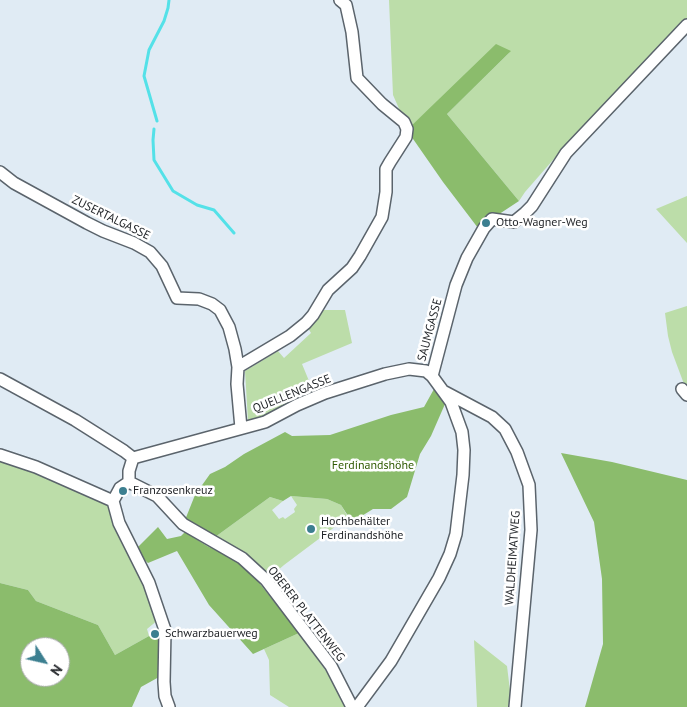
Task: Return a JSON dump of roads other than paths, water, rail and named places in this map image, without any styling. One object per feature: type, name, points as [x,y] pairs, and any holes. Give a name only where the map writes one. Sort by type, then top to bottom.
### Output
[{"type":"street","points":[[238,367],[290,336],[306,323],[328,290],[352,268],[382,217],[386,192],[386,169],[406,137],[407,129],[404,122],[382,104],[357,78],[352,32],[346,5],[340,0]]},
{"type":"street","name":"SAUMGASSE","points":[[357,707],[392,661],[439,578],[448,560],[456,534],[464,450],[459,421],[451,402],[432,376],[456,285],[467,258],[484,228],[492,219],[514,222],[532,206],[566,153],[687,25]]},
{"type":"street","name":"ZUSERTALGASSE","points":[[0,172],[14,183],[87,223],[150,252],[162,266],[177,298],[199,300],[212,304],[220,310],[230,328],[238,367],[237,384],[241,428]]},
{"type":"street","name":"QUELLENGASSE","points":[[133,458],[265,422],[297,404],[385,374],[409,369],[426,371],[432,376]]},
{"type":"street","points":[[0,379],[75,420],[133,458],[129,482],[120,488],[113,501],[119,523],[149,584],[165,630],[164,682],[165,696],[169,707]]},
{"type":"street","name":"WALDHEIMATWEG","points":[[444,391],[492,418],[505,429],[517,452],[529,486],[531,530],[515,707]]},
{"type":"street","points":[[0,455],[36,467],[113,501]]},
{"type":"street","name":"OBERER PLATTENWEG","points":[[129,482],[157,496],[193,532],[242,558],[266,580],[331,666],[352,707]]},
{"type":"waterway","points":[[157,121],[144,76],[149,50],[164,21],[169,0]]},
{"type":"waterway","points":[[154,129],[154,160],[173,191],[197,205],[214,210],[234,233]]},
{"type":"place","name":"Otto-Wagner-Weg","points":[[486,223]]},
{"type":"place","name":"Franzosenkreuz","points":[[123,491]]},
{"type":"place","name":"Hochbehälter Ferdinandshöhe","points":[[311,529]]},
{"type":"place","name":"Schwarzbauerweg","points":[[155,634]]},
{"type":"park label","name":"Ferdinandshöhe","points":[[373,466]]}]
